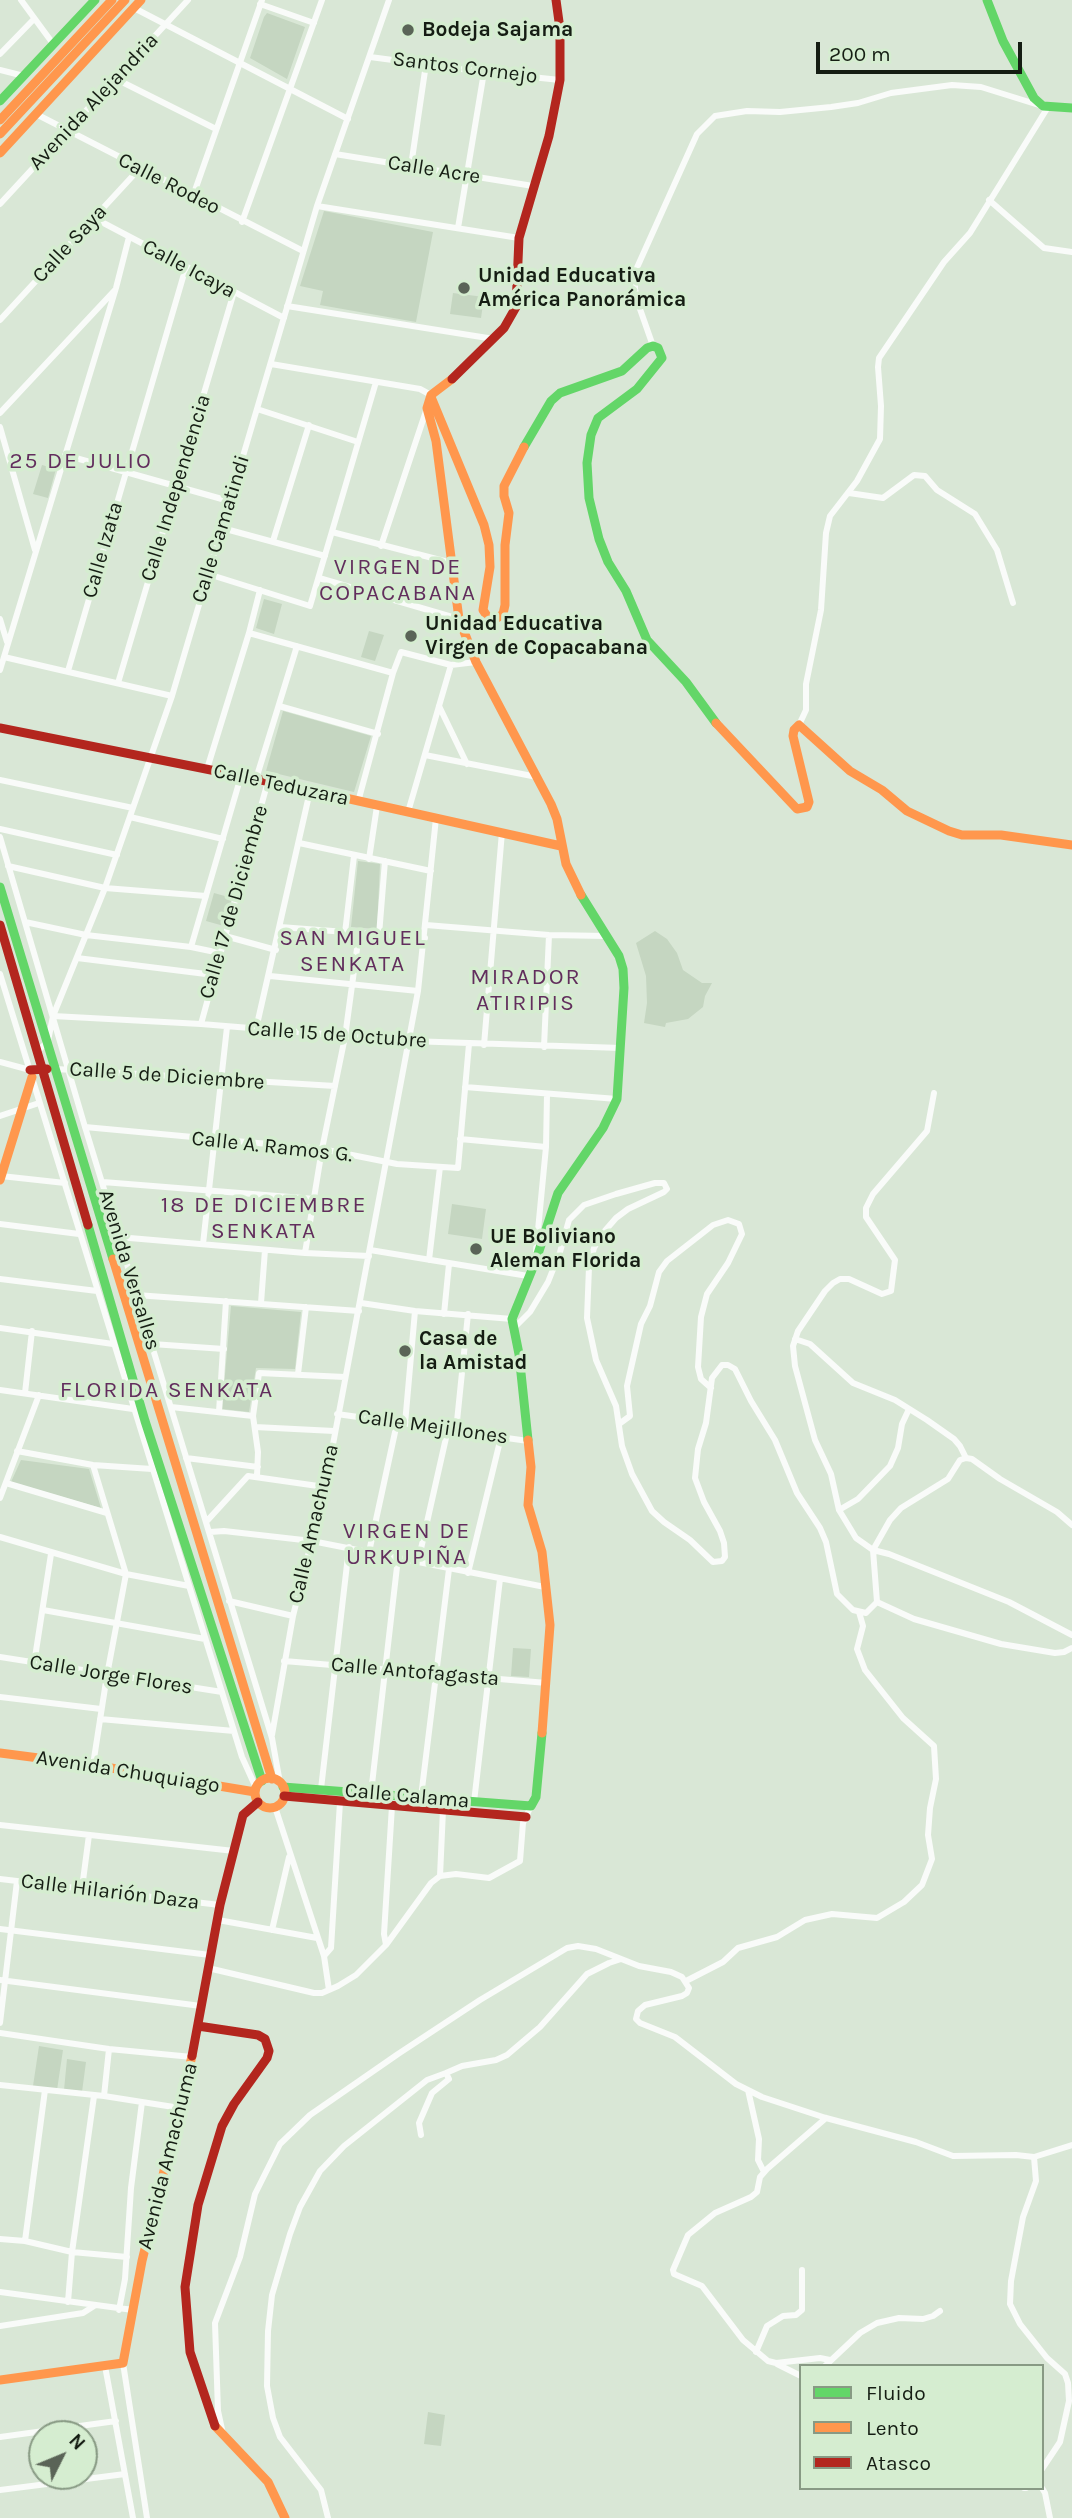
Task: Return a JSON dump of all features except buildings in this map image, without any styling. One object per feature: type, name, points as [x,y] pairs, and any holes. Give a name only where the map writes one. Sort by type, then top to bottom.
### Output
[{"type":"main road","points":[[0,101],[95,0]]},
{"type":"main road","points":[[0,120],[112,0]]},
{"type":"main road","points":[[0,134],[125,0]]},
{"type":"main road","points":[[0,153],[141,0]]},
{"type":"main road","points":[[531,1806],[536,1797],[550,1625],[542,1552],[528,1505],[531,1467],[519,1354],[513,1324],[558,1193],[603,1128],[617,1099],[623,970],[619,956],[579,892],[561,846],[556,818],[476,663],[459,619],[436,441],[427,408],[431,395],[455,377],[494,339],[516,307],[519,238],[549,136],[560,80],[560,29],[556,0]]},
{"type":"main road","points":[[987,0],[1003,41],[1025,85],[1045,106],[1072,108]]},
{"type":"main road","points":[[431,395],[435,411],[484,525],[489,545],[490,568],[483,610],[489,619],[494,620],[503,614],[505,605],[505,545],[509,513],[504,486],[551,401],[560,393],[583,383],[622,371],[647,348],[653,346],[662,352],[662,358],[637,389],[598,418],[591,435],[587,463],[589,498],[599,539],[647,640],[686,682],[723,733],[737,744],[797,809],[802,810],[809,802],[793,736],[799,725],[850,771],[882,790],[907,811],[938,826],[962,835],[1001,835],[1072,845]]},
{"type":"main road","name":"Calle Teduzara","points":[[0,727],[268,781],[561,846]]},
{"type":"main road","name":"Avenida Versalles","points":[[0,887],[269,1788]]},
{"type":"main road","name":"Avenida Versalles","points":[[0,925],[145,1421],[269,1788]]},
{"type":"main road","name":"Calle 5 de Diciembre","points":[[31,1074],[56,1069]]},
{"type":"main road","points":[[1,1178],[31,1074]]},
{"type":"main road","name":"Avenida Chuquiago","points":[[0,1753],[269,1788]]},
{"type":"main road","points":[[269,1788],[340,1802],[526,1817]]},
{"type":"main road","points":[[269,1788],[275,1807],[265,1807],[269,1788]]},
{"type":"main road","name":"Calle Calama","points":[[269,1788],[321,1789],[531,1806]]},
{"type":"main road","name":"Avenida Amachuma","points":[[123,2363],[142,2261],[192,2057],[220,1905],[243,1815],[269,1788]]},
{"type":"main road","points":[[198,2026],[258,2035],[265,2039],[269,2051],[267,2058],[233,2104],[222,2126],[198,2205],[185,2287],[190,2352],[216,2428],[268,2482],[285,2518]]},
{"type":"main road","points":[[0,2380],[123,2363]]},
{"type":"street","points":[[21,0],[54,45]]},
{"type":"street","name":"Avenida Alejandria","points":[[0,204],[187,0]]},
{"type":"street","points":[[242,222],[323,0]]},
{"type":"street","name":"Calle Camatindi","points":[[48,1041],[53,1016],[106,888],[172,695],[317,206],[390,0]]},
{"type":"street","points":[[193,196],[261,2],[314,23]]},
{"type":"street","points":[[134,8],[348,119]]},
{"type":"street","points":[[0,54],[34,19]]},
{"type":"street","name":"Santos Cornejo","points":[[370,57],[560,80]]},
{"type":"street","points":[[411,166],[426,64]]},
{"type":"street","points":[[0,70],[24,76]]},
{"type":"street","points":[[458,228],[484,72]]},
{"type":"street","points":[[114,78],[216,129]]},
{"type":"street","points":[[653,346],[635,289],[635,272],[697,134],[715,116],[747,111],[780,112],[831,107],[858,103],[891,93],[952,85],[981,87],[1045,106],[970,233],[944,262],[879,358],[882,428],[880,439],[849,493],[830,516],[826,533],[821,610],[808,672],[806,710],[799,725]]},
{"type":"street","name":"Calle Rodeo","points":[[36,114],[303,251]]},
{"type":"street","name":"Calle Acre","points":[[335,154],[533,186]]},
{"type":"street","name":"Calle Saya","points":[[0,320],[140,168]]},
{"type":"street","points":[[989,200],[1044,248],[1072,253]]},
{"type":"street","points":[[317,206],[519,238]]},
{"type":"street","name":"Calle Icaya","points":[[94,218],[284,318]]},
{"type":"street","points":[[0,670],[116,288],[129,237]]},
{"type":"street","name":"Calle Izata","points":[[68,671],[186,267]]},
{"type":"street","points":[[0,413],[116,288]]},
{"type":"street","name":"Calle Independencia","points":[[118,683],[234,292]]},
{"type":"street","points":[[287,306],[494,339]]},
{"type":"street","points":[[271,364],[420,389],[431,395]]},
{"type":"street","points":[[208,573],[310,607],[376,382]]},
{"type":"street","points":[[382,546],[427,408]]},
{"type":"street","points":[[257,409],[358,442]]},
{"type":"street","points":[[273,541],[309,425]]},
{"type":"street","points":[[0,427],[35,550]]},
{"type":"street","points":[[65,455],[229,501]]},
{"type":"street","points":[[849,493],[884,498],[914,475],[925,476],[937,490],[975,514],[997,550],[1013,603]]},
{"type":"street","points":[[222,528],[325,556]]},
{"type":"street","points":[[332,532],[452,563]]},
{"type":"street","points":[[319,578],[459,619]]},
{"type":"street","points":[[206,769],[260,590]]},
{"type":"street","points":[[0,619],[7,644]]},
{"type":"street","points":[[249,633],[393,673]]},
{"type":"street","points":[[256,779],[297,646]]},
{"type":"street","points":[[358,802],[401,652],[451,666],[476,663]]},
{"type":"street","points":[[4,657],[172,695]]},
{"type":"street","points":[[408,812],[451,666]]},
{"type":"street","points":[[279,706],[377,734]]},
{"type":"street","points":[[439,706],[467,764]]},
{"type":"street","points":[[425,755],[537,777]]},
{"type":"street","points":[[191,947],[241,776]]},
{"type":"street","points":[[0,780],[133,808]]},
{"type":"street","name":"Calle 17 de Diciembre","points":[[201,1024],[268,781]]},
{"type":"street","points":[[256,1029],[310,790]]},
{"type":"street","points":[[369,859],[377,806]]},
{"type":"street","points":[[130,817],[223,839]]},
{"type":"street","name":"Calle Amachuma","points":[[272,1738],[293,1616],[325,1487],[337,1414],[361,1303],[418,991],[436,818]]},
{"type":"street","points":[[0,829],[117,855]]},
{"type":"street","points":[[484,1045],[502,832]]},
{"type":"street","name":"Avenida Versalles","points":[[0,838],[118,1237],[272,1738],[269,1788]]},
{"type":"street","points":[[299,843],[431,871]]},
{"type":"street","points":[[345,933],[354,856]]},
{"type":"street","points":[[379,935],[384,861]]},
{"type":"street","points":[[8,866],[106,888],[206,896]]},
{"type":"street","points":[[25,922],[86,935],[220,953]]},
{"type":"street","points":[[426,925],[549,935],[606,936]]},
{"type":"street","points":[[280,927],[425,938]]},
{"type":"street","points":[[305,1254],[322,1149],[345,1037],[359,934]]},
{"type":"street","points":[[544,1046],[549,935]]},
{"type":"street","points":[[225,936],[275,950]]},
{"type":"street","points":[[76,958],[214,975]]},
{"type":"street","name":"Avenida Versalles","points":[[0,974],[242,1757],[269,1788]]},
{"type":"street","points":[[270,976],[418,991]]},
{"type":"street","points":[[0,1005],[10,1008]]},
{"type":"street","name":"Calle 15 de Octubre","points":[[53,1016],[201,1024],[408,1041],[621,1048]]},
{"type":"street","points":[[203,1244],[227,1027]]},
{"type":"street","points":[[38,1051],[48,1041]]},
{"type":"street","points":[[469,1044],[460,1139],[546,1147]]},
{"type":"street","name":"Calle 5 de Diciembre","points":[[0,1062],[31,1074]]},
{"type":"street","name":"Calle 5 de Diciembre","points":[[56,1069],[335,1086]]},
{"type":"street","points":[[466,1087],[617,1099]]},
{"type":"street","points":[[934,1093],[926,1131],[873,1194],[866,1208],[866,1217],[895,1260],[891,1292],[882,1294],[849,1279],[840,1279],[825,1291],[794,1339],[798,1377],[815,1440],[831,1474],[839,1510],[856,1538],[873,1550],[1009,1602],[1072,1636]]},
{"type":"street","points":[[536,1259],[546,1147],[547,1095]]},
{"type":"street","points":[[0,1116],[39,1103]]},
{"type":"street","name":"Calle A. Ramos G.","points":[[85,1127],[322,1149],[386,1161],[458,1168],[460,1139]]},
{"type":"street","points":[[429,1260],[440,1167]]},
{"type":"street","points":[[1,1178],[65,1183]]},
{"type":"street","points":[[103,1182],[315,1199]]},
{"type":"street","points":[[361,1303],[444,1314],[468,1314],[513,1324],[530,1312],[548,1282],[569,1220],[584,1205],[616,1194],[664,1183],[667,1189],[664,1192],[628,1209],[609,1225],[594,1248],[589,1267],[587,1318],[596,1360],[616,1406],[622,1446],[632,1474],[652,1511],[690,1540],[713,1562],[722,1561],[725,1557],[724,1543],[695,1478],[698,1449],[706,1423],[711,1388],[715,1372],[722,1365],[735,1369],[775,1440],[807,1511],[820,1528],[837,1594],[853,1610],[866,1613],[877,1602],[873,1550],[890,1520],[901,1508],[947,1479],[960,1460],[972,1459],[1000,1479],[1058,1512],[1072,1524]]},
{"type":"street","points":[[619,1424],[630,1416],[626,1387],[641,1324],[650,1306],[659,1272],[667,1261],[713,1225],[728,1220],[739,1224],[742,1234],[728,1263],[707,1294],[701,1317],[698,1367],[701,1379],[711,1388]]},
{"type":"street","points":[[0,1224],[79,1234]]},
{"type":"street","points":[[118,1237],[305,1254],[369,1253],[528,1276]]},
{"type":"street","points":[[261,1303],[265,1250]]},
{"type":"street","points":[[444,1314],[449,1264]]},
{"type":"street","points":[[0,1279],[97,1291]]},
{"type":"street","points":[[136,1294],[359,1311]]},
{"type":"street","points":[[219,1412],[226,1301]]},
{"type":"street","points":[[298,1374],[306,1307]]},
{"type":"street","points":[[405,1424],[415,1311]]},
{"type":"street","points":[[418,1562],[452,1430],[468,1314]]},
{"type":"street","points":[[0,1328],[113,1344]]},
{"type":"street","points":[[25,1393],[32,1331]]},
{"type":"street","points":[[794,1339],[810,1344],[853,1383],[895,1400],[954,1439],[966,1458]]},
{"type":"street","points":[[152,1344],[223,1349]]},
{"type":"street","points":[[257,1476],[258,1452],[253,1416],[258,1373],[345,1377]]},
{"type":"street","points":[[0,1390],[133,1409]]},
{"type":"street","points":[[0,1497],[39,1395]]},
{"type":"street","points":[[170,1407],[253,1416]]},
{"type":"street","points":[[839,1510],[858,1499],[890,1466],[896,1455],[902,1424],[909,1409]]},
{"type":"street","name":"Calle Mejillones","points":[[337,1414],[528,1441]]},
{"type":"street","points":[[369,1552],[397,1423]]},
{"type":"street","points":[[255,1427],[334,1431]]},
{"type":"street","points":[[468,1573],[501,1437]]},
{"type":"street","points":[[17,1451],[93,1465],[152,1469]]},
{"type":"street","points":[[186,1458],[258,1467]]},
{"type":"street","points":[[93,1465],[126,1574],[115,1624],[93,1765]]},
{"type":"street","points":[[206,1521],[248,1476],[325,1487]]},
{"type":"street","points":[[6,1483],[107,1513]]},
{"type":"street","points":[[210,1532],[224,1531],[312,1541],[545,1587]]},
{"type":"street","points":[[0,1538],[126,1574],[189,1586]]},
{"type":"street","points":[[321,1789],[349,1548]]},
{"type":"street","points":[[34,1664],[51,1554]]},
{"type":"street","points":[[371,1793],[398,1558]]},
{"type":"street","points":[[421,1797],[449,1569]]},
{"type":"street","points":[[474,1802],[500,1579]]},
{"type":"street","points":[[229,1601],[293,1616]]},
{"type":"street","points":[[877,1602],[889,1610],[914,1619],[1001,1644],[1055,1653],[1071,1651]]},
{"type":"street","points":[[43,1610],[205,1639]]},
{"type":"street","points":[[686,1981],[723,1962],[738,1948],[777,1937],[805,1920],[832,1914],[877,1918],[904,1902],[922,1885],[932,1859],[928,1835],[936,1779],[934,1746],[903,1718],[865,1670],[857,1649],[863,1626],[859,1612]]},
{"type":"street","name":"Calle Jorge Flores","points":[[0,1657],[222,1692]]},
{"type":"street","name":"Calle Antofagasta","points":[[284,1661],[547,1683]]},
{"type":"street","points":[[0,1697],[101,1709]]},
{"type":"street","points":[[100,1719],[234,1731]]},
{"type":"street","points":[[324,1956],[331,1948],[340,1802]]},
{"type":"street","points":[[386,1945],[384,1934],[392,1806]]},
{"type":"street","points":[[208,1968],[314,1993],[329,1990],[356,1975],[386,1945],[431,1883],[440,1876],[456,1874],[489,1878],[520,1861],[526,1817],[531,1806]]},
{"type":"street","points":[[275,1807],[324,1956],[329,1990]]},
{"type":"street","points":[[440,1876],[443,1810]]},
{"type":"street","points":[[0,1825],[234,1851]]},
{"type":"street","points":[[82,1888],[89,1835]]},
{"type":"street","points":[[272,1930],[290,1853]]},
{"type":"street","name":"Calle Hilarión Daza","points":[[0,1879],[220,1905]]},
{"type":"street","points":[[0,2023],[3,1980],[18,1881]]},
{"type":"street","points":[[218,1920],[317,1938]]},
{"type":"street","points":[[0,1929],[210,1955]]},
{"type":"street","points":[[224,2436],[218,2411],[215,2323],[240,2257],[255,2194],[280,2144],[310,2115],[398,2054],[480,2000],[568,1948],[578,1946],[596,1949],[639,1966],[671,1972],[686,1981],[689,1988],[682,1996],[645,2005],[638,2011],[636,2019],[675,2037],[736,2084],[748,2090],[826,2118],[916,2142],[953,2156],[1034,2157],[1072,2145]]},
{"type":"street","points":[[328,2518],[321,2490],[281,2437],[271,2411],[267,2386],[272,2295],[300,2207],[320,2171],[344,2146],[427,2081],[462,2066],[496,2060],[507,2055],[540,2027],[587,1974],[622,1959]]},
{"type":"street","points":[[3,1980],[201,2006]]},
{"type":"street","points":[[0,2033],[110,2049],[192,2057]]},
{"type":"street","points":[[104,2096],[110,2049]]},
{"type":"street","points":[[421,2135],[419,2123],[432,2093],[449,2079],[446,2073]]},
{"type":"street","points":[[0,2085],[104,2096],[180,2108]]},
{"type":"street","points":[[25,2241],[45,2090]]},
{"type":"street","points":[[748,2090],[759,2139],[758,2160],[764,2172]]},
{"type":"street","points":[[68,2302],[72,2252],[94,2096]]},
{"type":"street","points":[[119,2309],[127,2257],[131,2188],[142,2102]]},
{"type":"street","points":[[799,2375],[768,2361],[756,2352],[743,2340],[702,2286],[674,2274],[673,2270],[688,2235],[715,2213],[757,2192],[760,2177],[764,2172],[826,2118]]},
{"type":"street","points":[[1034,2157],[1036,2181],[1023,2217],[1011,2281],[1010,2304],[1020,2324],[1047,2358],[1065,2374],[1068,2383],[1069,2401],[1060,2442],[1044,2466]]},
{"type":"street","points":[[0,2239],[25,2241],[72,2252],[127,2257]]},
{"type":"street","points":[[756,2352],[767,2326],[783,2316],[796,2315],[802,2310],[802,2270]]},
{"type":"street","points":[[0,2292],[133,2310]]},
{"type":"street","points":[[0,2326],[83,2313],[94,2306]]},
{"type":"street","points":[[776,2363],[808,2358],[827,2363],[860,2333],[877,2323],[899,2318],[923,2319],[940,2311]]},
{"type":"street","name":"Avenida Amachuma","points":[[123,2363],[147,2518]]},
{"type":"street","points":[[105,2366],[133,2518]]},
{"type":"street","points":[[0,2437],[116,2421]]},
{"type":"street","points":[[0,2490],[125,2474]]},
{"type":"street","points":[[1043,2490],[1050,2518]]},
{"type":"green space","points":[[267,13],[305,27],[287,79],[250,58]]},
{"type":"green space","points":[[324,211],[433,232],[416,322],[320,305],[323,291],[300,286]]},
{"type":"green space","points":[[453,293],[484,297],[481,318],[450,314]]},
{"type":"green space","points":[[42,465],[56,469],[48,498],[33,494]]},
{"type":"green space","points":[[264,599],[282,604],[274,634],[256,628]]},
{"type":"green space","points":[[369,631],[384,635],[375,661],[361,657]]},
{"type":"green space","points":[[283,711],[371,736],[354,792],[266,771]]},
{"type":"green space","points":[[358,861],[380,864],[377,929],[351,927]]},
{"type":"green space","points":[[214,893],[232,898],[224,926],[206,921]]},
{"type":"green space","points":[[655,931],[667,939],[677,953],[683,970],[702,983],[712,983],[703,1007],[688,1019],[666,1023],[665,1027],[644,1023],[647,1003],[646,976],[636,943]]},
{"type":"green space","points":[[452,1204],[486,1209],[482,1239],[448,1234]]},
{"type":"green space","points":[[231,1306],[301,1312],[295,1369],[256,1368],[249,1412],[222,1409]]},
{"type":"green space","points":[[21,1460],[89,1469],[101,1508],[11,1482]]},
{"type":"green space","points":[[513,1648],[531,1649],[529,1677],[511,1676]]},
{"type":"green space","points":[[39,2046],[63,2050],[57,2090],[33,2086]]},
{"type":"green space","points":[[67,2059],[86,2062],[82,2092],[64,2090]]},
{"type":"green space","points":[[428,2412],[445,2415],[441,2446],[424,2444]]},
{"type":"traffic: fast","points":[[0,101],[95,0]]},
{"type":"traffic: fast","points":[[987,0],[1003,41],[1034,98],[1043,106],[1072,108]]},
{"type":"traffic: fast","points":[[524,447],[551,401],[560,393],[622,371],[647,348],[658,348],[662,358],[637,389],[598,418],[591,435],[587,463],[589,498],[608,562],[626,591],[647,640],[686,682],[716,723]]},
{"type":"traffic: fast","points":[[0,887],[113,1259]]},
{"type":"traffic: fast","points":[[528,1440],[519,1354],[512,1319],[536,1260],[558,1193],[603,1128],[617,1099],[623,969],[619,956],[581,895]]},
{"type":"traffic: fast","points":[[88,1225],[145,1421],[262,1781]]},
{"type":"traffic: fast","points":[[283,1787],[531,1806],[536,1797],[542,1733]]},
{"type":"traffic: slow","points":[[0,120],[112,0]]},
{"type":"traffic: slow","points":[[0,134],[125,0]]},
{"type":"traffic: slow","points":[[0,153],[141,0]]},
{"type":"traffic: slow","points":[[452,379],[431,395],[427,408],[436,441],[459,619],[476,662],[551,804],[557,819],[566,864],[581,895]]},
{"type":"traffic: slow","points":[[431,397],[484,525],[489,545],[490,567],[483,610],[489,619],[494,620],[503,614],[505,605],[505,545],[509,513],[504,486],[524,447]]},
{"type":"traffic: slow","points":[[716,723],[797,809],[807,807],[809,802],[793,736],[799,725],[850,771],[882,790],[907,811],[949,831],[962,835],[1001,835],[1072,845]]},
{"type":"traffic: slow","points":[[296,787],[561,846]]},
{"type":"traffic: slow","points":[[0,1180],[32,1077]]},
{"type":"traffic: slow","points":[[113,1259],[272,1779]]},
{"type":"traffic: slow","points":[[528,1440],[531,1467],[528,1505],[542,1552],[550,1625],[542,1733]]},
{"type":"traffic: slow","points":[[0,1753],[93,1765],[255,1792]]},
{"type":"traffic: slow","points":[[270,1778],[280,1783],[285,1793],[280,1803],[270,1808],[260,1803],[255,1793],[260,1783],[270,1778]]},
{"type":"traffic: slow","points":[[0,2380],[123,2363],[142,2261],[192,2056]]},
{"type":"traffic: slow","points":[[215,2426],[268,2482],[285,2518]]},
{"type":"traffic: jam","points":[[452,379],[504,328],[516,307],[519,238],[549,136],[560,80],[560,29],[556,0]]},
{"type":"traffic: jam","points":[[0,728],[296,787]]},
{"type":"traffic: jam","points":[[0,925],[88,1225]]},
{"type":"traffic: jam","points":[[30,1070],[47,1069]]},
{"type":"traffic: jam","points":[[284,1796],[526,1817]]},
{"type":"traffic: jam","points":[[192,2056],[220,1905],[243,1815],[258,1802]]},
{"type":"traffic: jam","points":[[198,2026],[258,2035],[265,2039],[269,2051],[222,2126],[198,2205],[185,2287],[190,2352],[215,2426]]},
{"type":"place","name":"Bodeja Sajama","points":[[408,30]]},
{"type":"place","name":"Unidad Educativa América Panorámica","points":[[464,288]]},
{"type":"place","name":"Unidad Educativa Virgen de Copacabana","points":[[411,636]]},
{"type":"place","name":"UE Boliviano Aleman Florida","points":[[476,1249]]},
{"type":"place","name":"Casa de la Amistad","points":[[405,1351]]},
{"type":"district","name":"25 DE JULIO","points":[[81,461]]},
{"type":"district","name":"VIRGEN DE COPACABANA","points":[[398,580]]},
{"type":"district","name":"SAN MIGUEL SENKATA","points":[[353,951]]},
{"type":"district","name":"MIRADOR ATIRIPIS","points":[[526,990]]},
{"type":"district","name":"18 DE DICIEMBRE SENKATA","points":[[264,1218]]},
{"type":"district","name":"FLORIDA SENKATA","points":[[167,1390]]},
{"type":"district","name":"VIRGEN DE URKUPIÑA","points":[[407,1544]]}]
